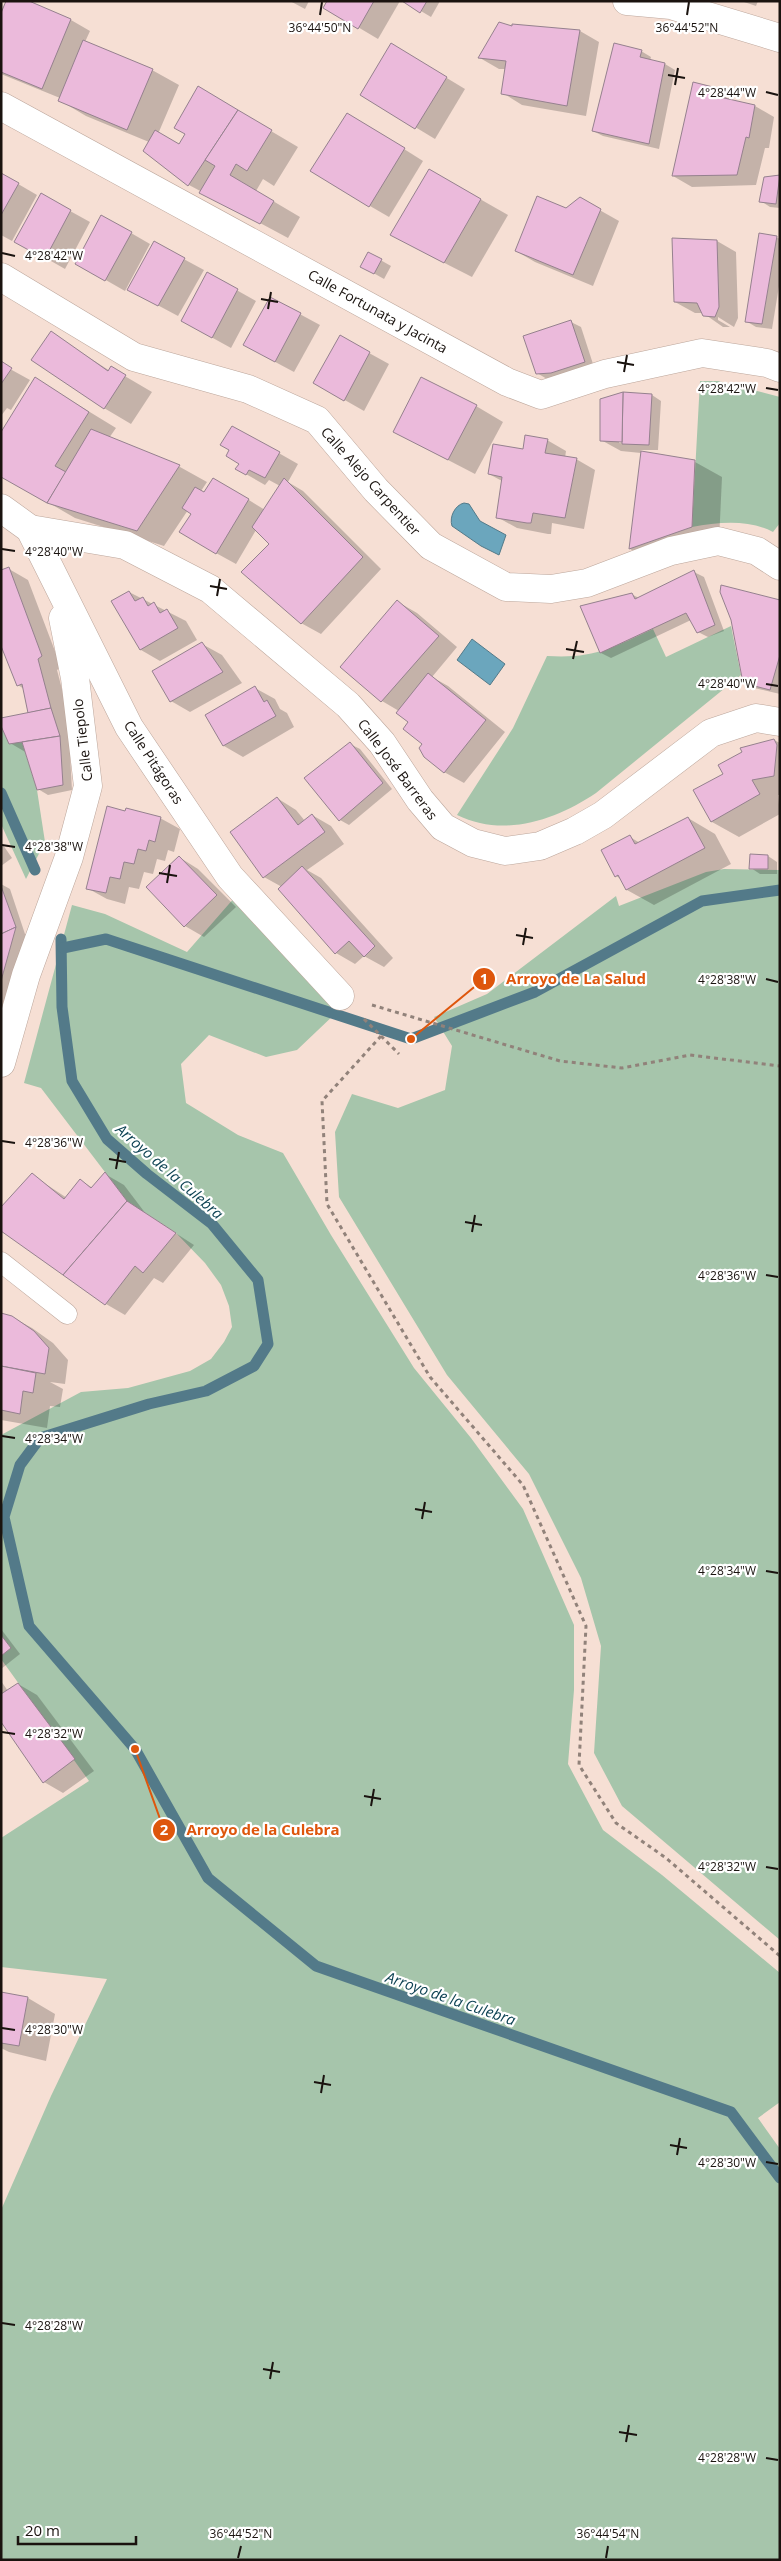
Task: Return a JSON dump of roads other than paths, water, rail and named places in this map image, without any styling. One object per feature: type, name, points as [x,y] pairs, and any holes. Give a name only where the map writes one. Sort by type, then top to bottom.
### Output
[{"type":"street","points":[[627,1],[671,5],[780,38]]},
{"type":"street","name":"Calle Fortunata y Jacinta","points":[[1,106],[507,382],[541,395],[605,374],[702,353],[767,363],[780,368]]},
{"type":"street","name":"Calle Alejo Carpentier","points":[[1,277],[134,357],[248,388],[317,420],[376,490],[431,546],[506,587],[551,589],[587,583],[671,552],[718,541],[757,551],[780,566]]},
{"type":"street","name":"Calle Pitágoras","points":[[1,508],[30,529],[129,727],[230,877],[340,996]]},
{"type":"street","name":"Calle José Barreras","points":[[30,529],[125,545],[210,589],[348,705],[382,743],[420,800],[443,827],[473,843],[505,851],[540,846],[575,831],[603,815],[711,734],[756,718],[780,722]]},
{"type":"street","name":"Calle Tiepolo","points":[[1,1063],[26,975],[69,857],[88,786],[75,678],[56,584]]},
{"type":"lane","points":[[1,1262],[67,1314]]},
{"type":"water","points":[[464,503],[469,504],[480,521],[506,535],[499,555],[481,546],[452,526],[453,512]]},
{"type":"water","points":[[472,639],[505,664],[490,685],[457,660]]},
{"type":"waterway","name":"Arroyo de la Culebra","points":[[1,793],[35,870]]},
{"type":"waterway","points":[[63,948],[106,939],[411,1039],[535,992],[702,901],[780,890]]},
{"type":"waterway","name":"Arroyo de la Culebra","points":[[61,939],[62,1007],[72,1081],[107,1139],[147,1174],[212,1224],[258,1280],[268,1344],[254,1366],[206,1391],[149,1404],[40,1438],[20,1465],[4,1517],[29,1626],[135,1749],[208,1878],[316,1966],[731,2112],[780,2178]]},
{"type":"place","name":"Arroyo de La Salud","points":[[411,1039]]},
{"type":"place","name":"Arroyo de la Culebra","points":[[135,1749]]}]
